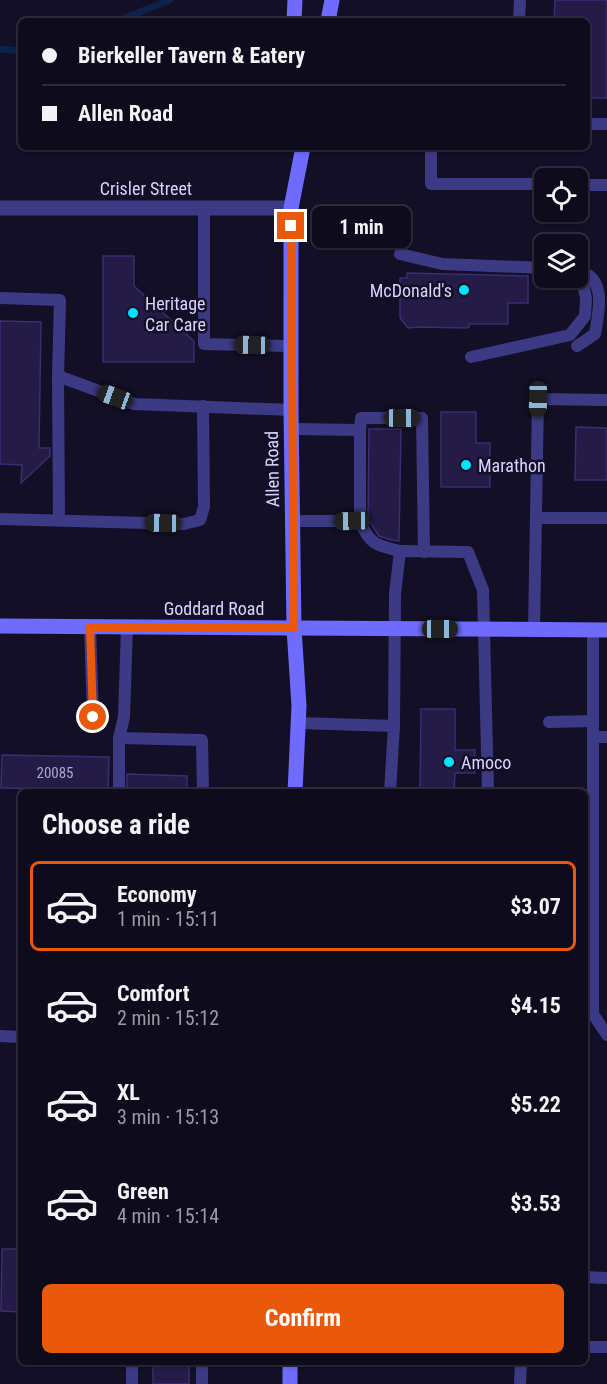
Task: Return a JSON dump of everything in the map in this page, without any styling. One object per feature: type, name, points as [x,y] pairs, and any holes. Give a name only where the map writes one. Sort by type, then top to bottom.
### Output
[{"type":"main road","points":[[294,18],[295,0]]},
{"type":"main road","points":[[329,18],[332,0]]},
{"type":"main road","points":[[291,208],[292,150]]},
{"type":"main road","name":"Allen Road","points":[[295,789],[298,723],[292,521],[291,208],[302,150]]},
{"type":"main road","name":"Goddard Road","points":[[0,626],[600,629]]},
{"type":"main road","points":[[290,1365],[290,1384]]},
{"type":"street","name":"Crisler Street","points":[[0,208],[291,208]]},
{"type":"lane","points":[[519,18],[520,0]]},
{"type":"lane","points":[[590,124],[607,124]]},
{"type":"lane","points":[[431,150],[431,184],[534,184]]},
{"type":"lane","points":[[588,185],[607,185]]},
{"type":"lane","points":[[204,208],[204,344],[291,346]]},
{"type":"lane","points":[[400,254],[442,264],[534,268]]},
{"type":"lane","points":[[577,346],[595,334],[601,299],[598,284],[588,275]]},
{"type":"lane","points":[[471,357],[570,335],[585,316],[584,288]]},
{"type":"lane","points":[[0,298],[60,300],[58,520]]},
{"type":"lane","points":[[58,376],[134,404],[291,410]]},
{"type":"lane","points":[[534,629],[538,399],[607,400]]},
{"type":"lane","points":[[0,519],[184,524],[200,520],[204,507],[203,406]]},
{"type":"lane","points":[[424,552],[422,418],[361,418],[360,521],[368,538],[374,543],[400,551],[424,552],[468,552],[483,590],[488,789]]},
{"type":"lane","points":[[291,429],[360,430]]},
{"type":"lane","points":[[536,518],[607,518]]},
{"type":"lane","points":[[292,521],[360,521]]},
{"type":"lane","points":[[390,789],[394,726],[395,594],[400,551]]},
{"type":"lane","points":[[90,627],[93,717]]},
{"type":"lane","points":[[119,789],[119,738],[124,717],[127,627]]},
{"type":"lane","points":[[600,629],[593,721],[593,1014],[607,1035]]},
{"type":"lane","points":[[549,722],[593,721]]},
{"type":"lane","points":[[298,723],[394,726]]},
{"type":"lane","points":[[593,737],[607,737]]},
{"type":"lane","points":[[119,738],[202,740],[203,789]]},
{"type":"lane","points":[[0,1036],[18,1037]]},
{"type":"lane","points":[[588,1277],[607,1278]]},
{"type":"lane","points":[[588,1347],[607,1347]]},
{"type":"lane","points":[[132,1365],[132,1384]]},
{"type":"lane","points":[[202,1365],[202,1384]]},
{"type":"lane","points":[[520,1365],[520,1384]]},
{"type":"building","points":[[555,0],[607,0],[607,98],[590,98],[590,18],[554,18]]},
{"type":"building","name":"Heritage Car Care","points":[[103,256],[134,256],[134,286],[194,341],[194,362],[103,362]]},
{"type":"building","name":"McDonald's","points":[[407,273],[528,276],[528,303],[508,303],[508,324],[469,324],[466,328],[408,328],[400,318],[400,278],[407,278]]},
{"type":"building","points":[[0,321],[41,322],[39,448],[50,448],[50,456],[21,483],[22,465],[0,464]]},
{"type":"building","name":"Marathon","points":[[441,412],[476,412],[476,443],[490,443],[490,487],[441,487]]},
{"type":"building","points":[[576,427],[607,428],[607,480],[575,480]]},
{"type":"building","points":[[369,429],[401,429],[399,541],[379,536],[368,519]]},
{"type":"building","points":[[421,709],[455,709],[455,750],[475,750],[475,773],[455,773],[454,789],[420,789]]},
{"type":"building","points":[[2,755],[109,757],[108,789],[1,788]]},
{"type":"building","points":[[127,774],[187,776],[187,789],[127,789]]},
{"type":"building","points":[[2,1249],[18,1249],[18,1312],[1,1311]]},
{"type":"building","points":[[153,1365],[189,1365],[189,1384],[153,1384]]},
{"type":"waterway","points":[[125,18],[170,0]]},
{"type":"waterway","points":[[0,49],[18,51]]},
{"type":"place","name":"McDonald's","points":[[464,290]]},
{"type":"place","name":"Heritage Car Care","points":[[133,313]]},
{"type":"place","name":"Marathon","points":[[466,465]]},
{"type":"place","name":"Amoco","points":[[449,762]]},
{"type":"route","points":[[93,717],[90,627],[294,628],[291,226]]}]
